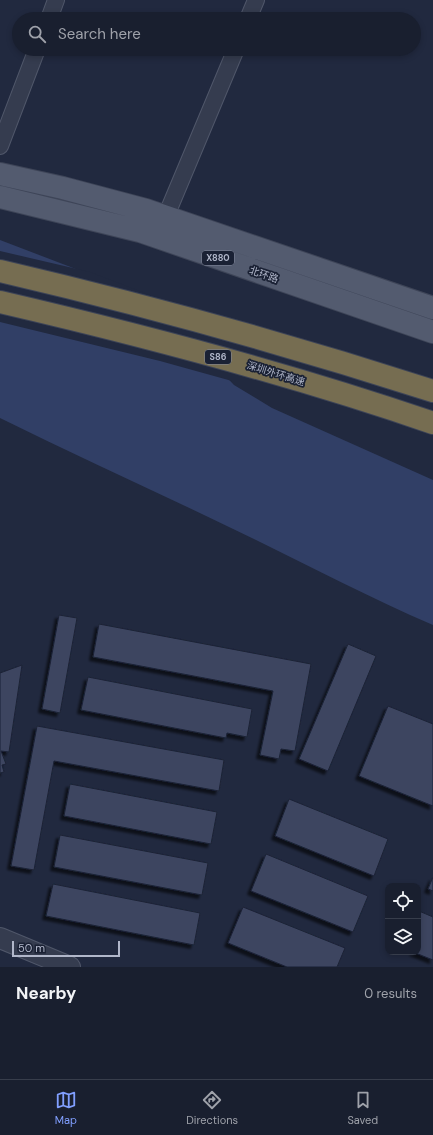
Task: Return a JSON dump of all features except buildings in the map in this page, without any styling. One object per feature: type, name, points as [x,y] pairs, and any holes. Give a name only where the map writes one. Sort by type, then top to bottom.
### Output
[{"type":"highway","points":[[0,271],[180,315],[339,361],[433,391]]},
{"type":"highway","name":"深圳外环高速","points":[[0,302],[158,340],[252,366],[433,423]]},
{"type":"main road","name":"X880","points":[[0,174],[70,190],[166,216],[433,308]]},
{"type":"main road","name":"北环路","points":[[0,197],[140,231],[433,332]]},
{"type":"street","points":[[52,12],[56,0]]},
{"type":"street","points":[[251,12],[256,0]]},
{"type":"street","points":[[0,146],[34,56]]},
{"type":"street","points":[[166,216],[233,56]]},
{"type":"street","points":[[0,938],[70,967]]},
{"type":"water","points":[[0,240],[149,297],[234,385],[272,408],[433,480],[433,625],[381,602],[254,539],[0,418]]},
{"type":"pier","points":[[0,251],[90,272],[150,295],[232,381],[160,361],[0,322]]}]
